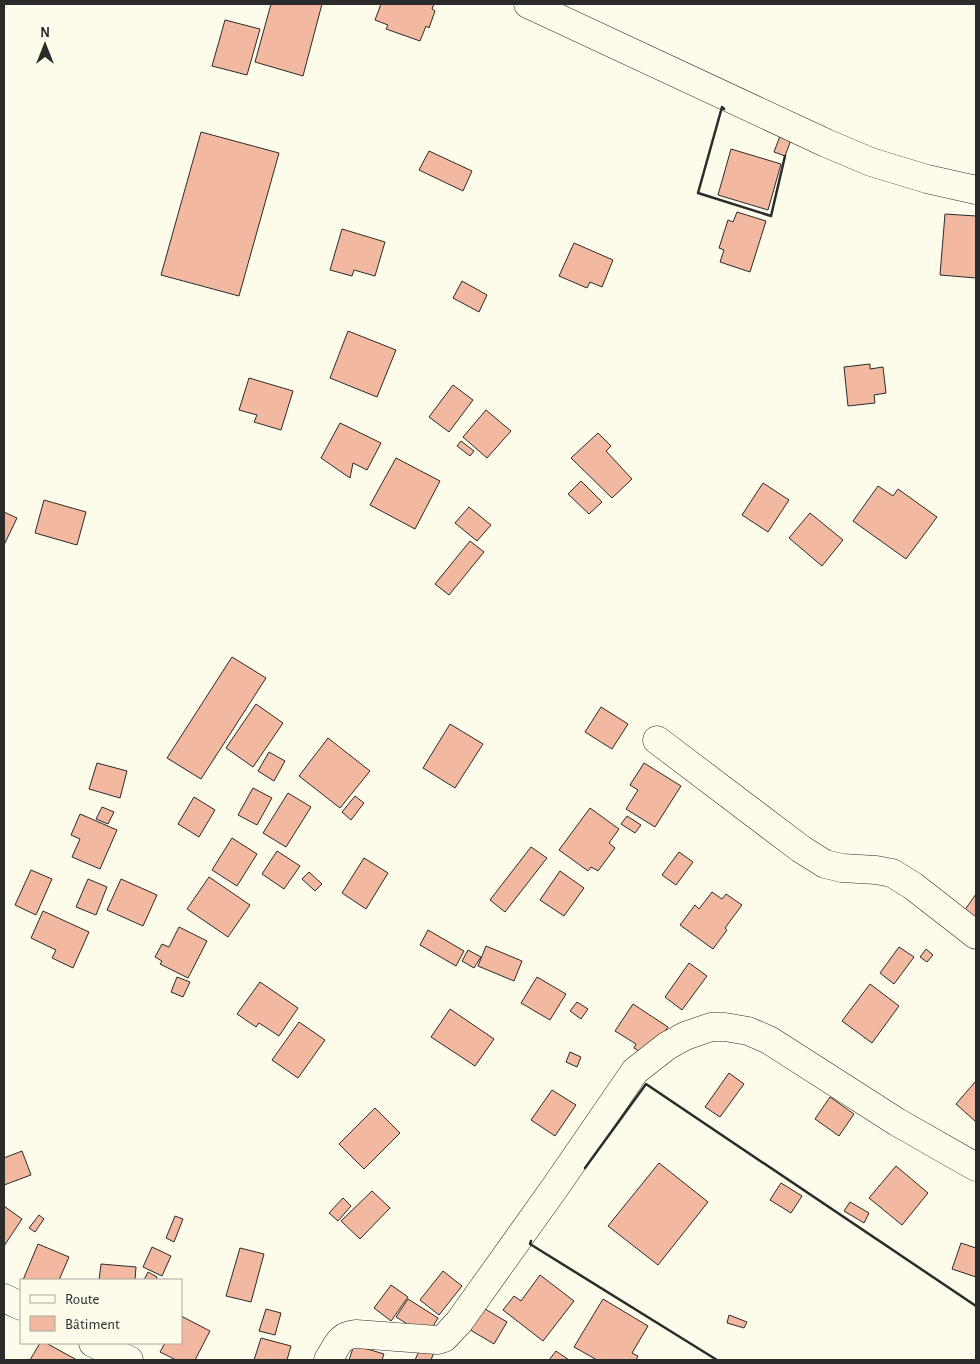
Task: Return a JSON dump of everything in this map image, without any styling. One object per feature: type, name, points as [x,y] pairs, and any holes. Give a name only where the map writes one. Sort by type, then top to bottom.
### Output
[{"type":"street","points":[[528,4],[826,143],[871,162],[926,179],[976,190]]},
{"type":"street","points":[[657,740],[801,849],[824,864],[842,868],[892,873],[913,886],[976,935]]},
{"type":"street","points":[[328,1360],[342,1338],[347,1334],[437,1340],[444,1338],[459,1322],[635,1071],[667,1046],[685,1036],[711,1027],[725,1027],[748,1031],[769,1040],[897,1122],[976,1166]]},
{"type":"street","points":[[4,1298],[20,1306]]},
{"type":"street","points":[[95,1344],[129,1360]]},
{"type":"building","points":[[271,4],[322,4],[303,76],[255,62]]},
{"type":"building","points":[[381,4],[434,4],[432,9],[435,11],[429,28],[426,26],[420,41],[386,29],[388,25],[375,20]]},
{"type":"building","points":[[225,20],[260,29],[247,75],[212,66]]},
{"type":"building","points":[[201,132],[279,153],[239,296],[161,275]]},
{"type":"building","points":[[780,136],[791,140],[785,156],[774,152]]},
{"type":"building","points":[[731,149],[781,164],[768,210],[718,195]]},
{"type":"building","points":[[429,151],[472,171],[463,191],[419,170]]},
{"type":"building","points":[[737,212],[766,221],[750,272],[720,262],[724,250],[719,248],[728,220],[733,222]]},
{"type":"building","points":[[945,214],[976,216],[976,278],[940,275]]},
{"type":"building","points":[[342,229],[385,242],[375,276],[354,270],[352,276],[330,270]]},
{"type":"building","points":[[574,243],[613,260],[602,287],[590,282],[587,288],[559,276]]},
{"type":"building","points":[[462,281],[487,295],[479,312],[453,298]]},
{"type":"building","points":[[348,331],[396,350],[377,397],[330,378]]},
{"type":"building","points":[[870,364],[870,369],[883,367],[886,393],[874,395],[875,403],[848,406],[844,367]]},
{"type":"building","points":[[249,378],[293,391],[281,430],[254,422],[257,415],[239,410]]},
{"type":"building","points":[[453,385],[473,400],[449,432],[429,417]]},
{"type":"building","points":[[486,410],[511,431],[487,458],[463,437]]},
{"type":"building","points":[[340,423],[381,443],[367,470],[353,463],[350,478],[321,458]]},
{"type":"building","points":[[598,433],[611,446],[606,451],[632,479],[612,498],[571,458]]},
{"type":"building","points":[[461,441],[474,451],[470,456],[457,446]]},
{"type":"building","points":[[396,458],[440,481],[415,529],[370,505]]},
{"type":"building","points":[[581,481],[602,502],[589,514],[568,494]]},
{"type":"building","points":[[763,483],[789,500],[768,532],[742,515]]},
{"type":"building","points":[[878,486],[893,496],[898,489],[937,517],[906,559],[853,521]]},
{"type":"building","points":[[44,500],[86,512],[77,545],[35,533]]},
{"type":"building","points":[[469,507],[491,525],[477,541],[455,523]]},
{"type":"building","points":[[4,512],[17,518],[4,545]]},
{"type":"building","points":[[810,513],[843,540],[822,566],[789,538]]},
{"type":"building","points":[[470,541],[484,552],[449,595],[435,584]]},
{"type":"building","points":[[232,657],[266,678],[201,779],[167,758]]},
{"type":"building","points":[[256,704],[283,723],[253,767],[226,748]]},
{"type":"building","points":[[601,707],[628,724],[612,749],[585,732]]},
{"type":"building","points":[[450,724],[483,744],[455,788],[423,768]]},
{"type":"building","points":[[328,738],[370,771],[340,808],[299,776]]},
{"type":"building","points":[[269,752],[285,761],[274,781],[258,771]]},
{"type":"building","points":[[97,763],[127,771],[120,798],[89,789]]},
{"type":"building","points":[[644,763],[681,786],[655,827],[626,809],[638,790],[630,785]]},
{"type":"building","points":[[253,788],[272,798],[257,825],[238,815]]},
{"type":"building","points":[[288,793],[311,807],[286,847],[263,833]]},
{"type":"building","points":[[355,796],[364,803],[351,820],[342,812]]},
{"type":"building","points":[[194,797],[215,810],[199,837],[178,824]]},
{"type":"building","points":[[102,807],[114,812],[108,824],[96,819]]},
{"type":"building","points":[[590,808],[619,829],[609,843],[615,848],[598,871],[591,867],[588,871],[559,850]]},
{"type":"building","points":[[80,814],[117,830],[100,869],[72,857],[80,839],[71,835]]},
{"type":"building","points":[[627,816],[641,825],[635,833],[621,824]]},
{"type":"building","points":[[232,838],[257,854],[237,886],[212,870]]},
{"type":"building","points":[[531,847],[547,858],[505,912],[490,900]]},
{"type":"building","points":[[277,851],[300,866],[284,889],[262,874]]},
{"type":"building","points":[[679,852],[693,862],[676,885],[662,875]]},
{"type":"building","points":[[364,858],[388,873],[366,909],[342,893]]},
{"type":"building","points":[[31,870],[52,879],[36,915],[15,905]]},
{"type":"building","points":[[560,871],[584,888],[564,916],[540,900]]},
{"type":"building","points":[[309,872],[322,884],[315,891],[302,879]]},
{"type":"building","points":[[209,877],[250,905],[228,937],[187,909]]},
{"type":"building","points":[[88,879],[107,887],[96,915],[76,907]]},
{"type":"building","points":[[121,879],[157,895],[143,926],[107,910]]},
{"type":"building","points":[[712,892],[722,899],[726,894],[742,905],[725,928],[727,930],[713,949],[680,925],[695,905],[699,909]]},
{"type":"building","points":[[976,894],[976,920],[964,911]]},
{"type":"building","points":[[43,911],[89,932],[73,968],[52,958],[56,950],[31,938]]},
{"type":"building","points":[[179,927],[207,941],[188,978],[160,964],[162,961],[155,957],[162,944],[169,947]]},
{"type":"building","points":[[428,930],[464,951],[456,966],[420,945]]},
{"type":"building","points":[[486,946],[522,961],[514,981],[478,966]]},
{"type":"building","points":[[899,947],[914,957],[894,984],[880,973]]},
{"type":"building","points":[[926,949],[933,955],[927,962],[920,957]]},
{"type":"building","points":[[468,950],[481,957],[474,968],[462,961]]},
{"type":"building","points":[[689,963],[707,976],[682,1010],[665,997]]},
{"type":"building","points":[[177,977],[190,982],[183,997],[171,992]]},
{"type":"building","points":[[537,977],[566,994],[550,1020],[521,1003]]},
{"type":"building","points":[[260,982],[298,1008],[279,1036],[259,1023],[256,1027],[237,1014]]},
{"type":"building","points":[[870,984],[899,1006],[872,1043],[842,1021]]},
{"type":"building","points":[[577,1002],[588,1009],[581,1019],[570,1011]]},
{"type":"building","points":[[633,1004],[668,1027],[648,1057],[634,1048],[636,1044],[615,1031]]},
{"type":"building","points":[[450,1009],[494,1039],[475,1066],[431,1037]]},
{"type":"building","points":[[299,1022],[325,1040],[298,1078],[272,1060]]},
{"type":"building","points":[[570,1052],[581,1057],[577,1067],[566,1062]]},
{"type":"building","points":[[729,1073],[744,1084],[720,1117],[705,1107]]},
{"type":"building","points":[[976,1081],[976,1122],[956,1104]]},
{"type":"building","points":[[552,1090],[576,1105],[555,1136],[531,1120]]},
{"type":"building","points":[[830,1097],[854,1114],[839,1136],[815,1119]]},
{"type":"building","points":[[375,1108],[400,1133],[364,1169],[339,1144]]},
{"type":"building","points":[[22,1151],[31,1175],[4,1185],[4,1158]]},
{"type":"building","points":[[659,1163],[708,1202],[658,1265],[608,1226]]},
{"type":"building","points":[[896,1166],[928,1193],[902,1225],[869,1198]]},
{"type":"building","points":[[781,1183],[802,1196],[791,1213],[770,1200]]},
{"type":"building","points":[[372,1191],[390,1208],[360,1239],[341,1221]]},
{"type":"building","points":[[343,1198],[351,1206],[338,1221],[329,1213]]},
{"type":"building","points":[[850,1202],[869,1213],[864,1223],[844,1211]]},
{"type":"building","points":[[4,1206],[22,1219],[4,1246]]},
{"type":"building","points":[[39,1215],[44,1219],[35,1232],[29,1228]]},
{"type":"building","points":[[175,1216],[183,1219],[174,1242],[166,1238]]},
{"type":"building","points":[[961,1243],[976,1248],[976,1277],[952,1269]]},
{"type":"building","points":[[38,1244],[69,1257],[59,1279],[23,1279]]},
{"type":"building","points":[[152,1247],[171,1256],[162,1276],[143,1267]]},
{"type":"building","points":[[240,1248],[264,1254],[251,1302],[226,1296]]},
{"type":"building","points":[[101,1264],[136,1267],[135,1279],[99,1279]]},
{"type":"building","points":[[443,1271],[462,1286],[439,1315],[420,1300]]},
{"type":"building","points":[[148,1272],[157,1277],[156,1279],[144,1279]]},
{"type":"building","points":[[540,1275],[574,1301],[543,1341],[503,1310],[514,1296],[521,1301]]},
{"type":"building","points":[[391,1285],[408,1297],[391,1321],[374,1308]]},
{"type":"building","points":[[408,1299],[438,1318],[427,1336],[396,1317]]},
{"type":"building","points":[[603,1299],[648,1326],[632,1353],[638,1356],[636,1360],[597,1360],[574,1347]]},
{"type":"building","points":[[480,1306],[507,1322],[494,1344],[467,1328]]},
{"type":"building","points":[[266,1309],[281,1313],[275,1335],[259,1331]]},
{"type":"building","points":[[729,1315],[747,1322],[744,1328],[727,1323]]},
{"type":"building","points":[[182,1317],[210,1331],[195,1360],[176,1360],[160,1352],[164,1344],[182,1344]]},
{"type":"building","points":[[261,1338],[291,1346],[287,1360],[254,1360]]},
{"type":"building","points":[[423,1342],[436,1347],[431,1360],[415,1360]]},
{"type":"building","points":[[39,1344],[48,1344],[77,1360],[30,1360]]},
{"type":"building","points":[[354,1345],[384,1354],[382,1360],[349,1360]]},
{"type":"building","points":[[556,1351],[569,1360],[549,1360]]},
{"type":"wall","points":[[724,109],[722,107],[698,193],[771,216],[785,156]]},
{"type":"wall","points":[[585,1168],[646,1084],[976,1306]]},
{"type":"wall","points":[[531,1241],[530,1244],[717,1360]]}]
